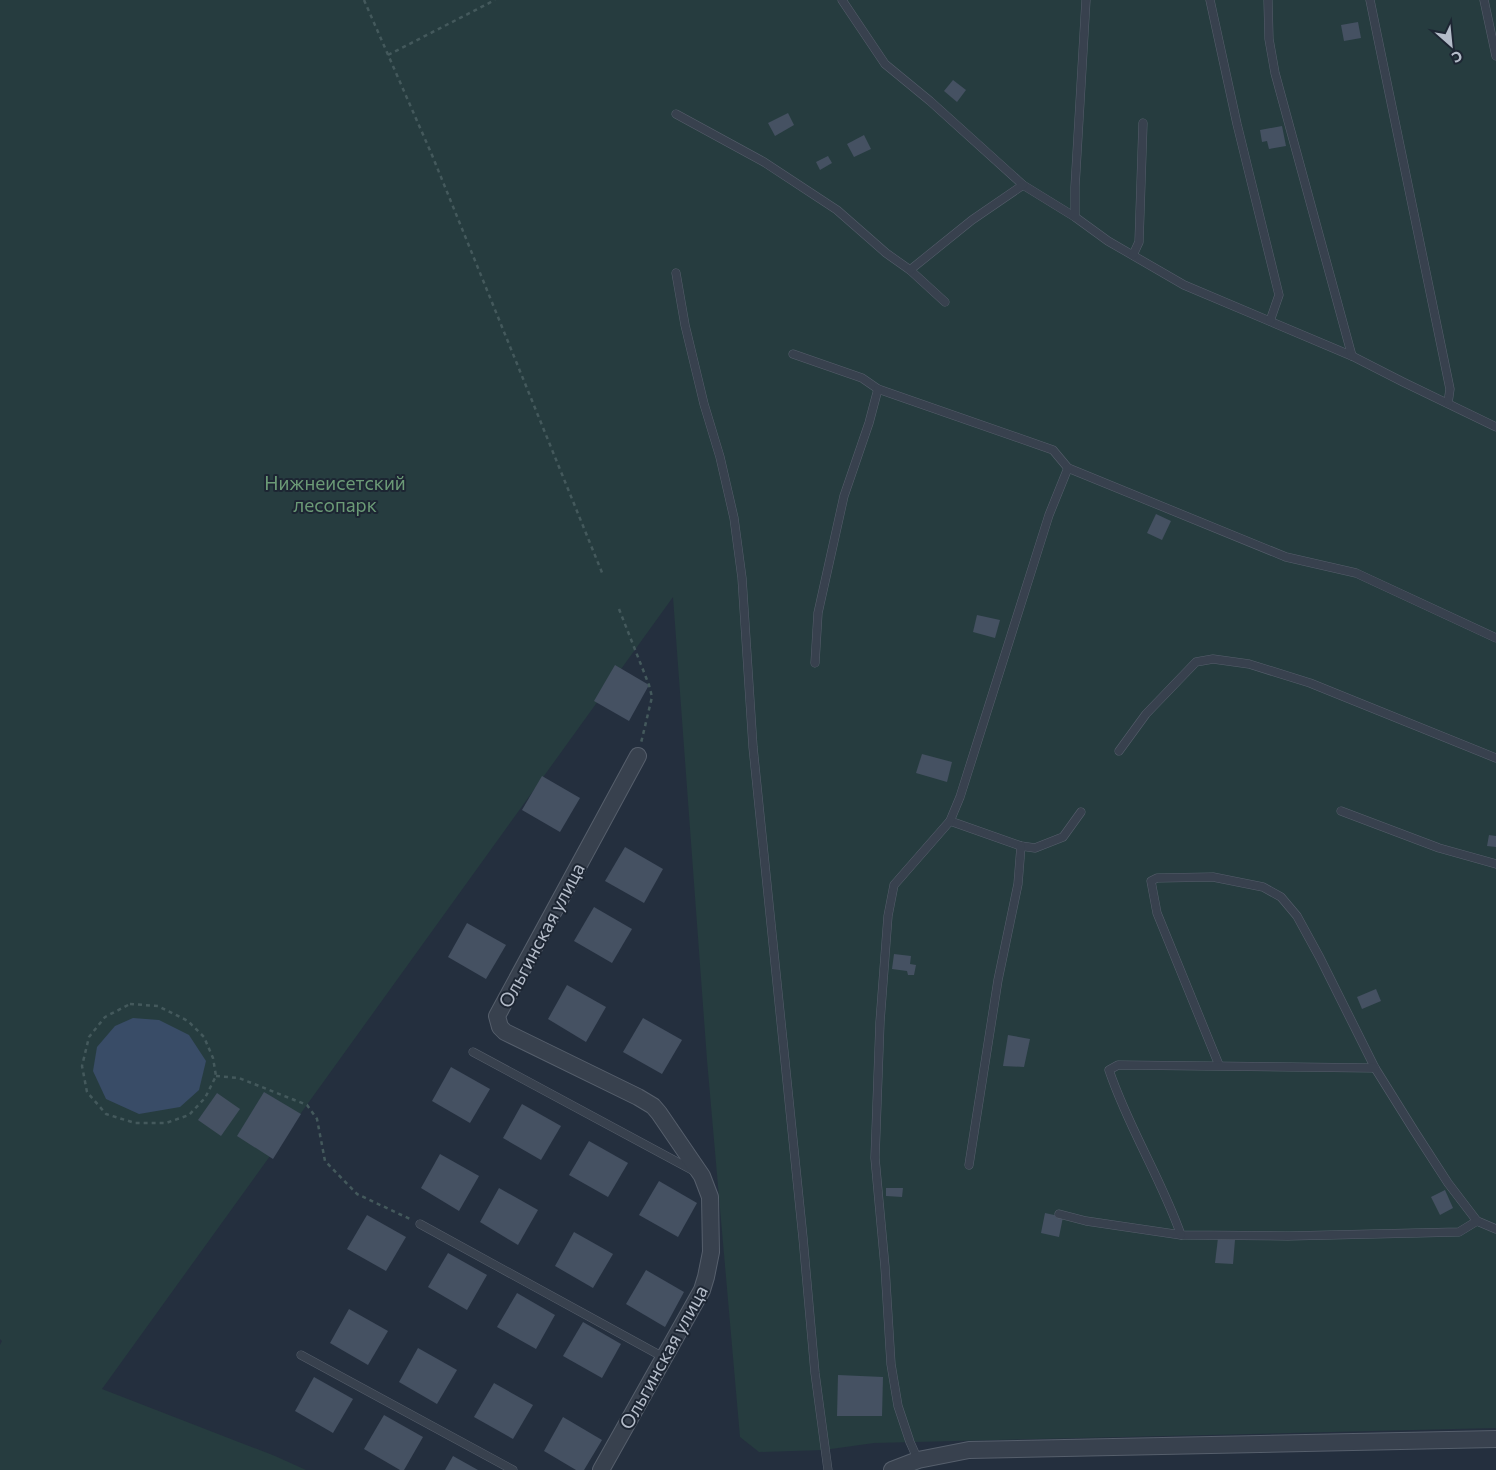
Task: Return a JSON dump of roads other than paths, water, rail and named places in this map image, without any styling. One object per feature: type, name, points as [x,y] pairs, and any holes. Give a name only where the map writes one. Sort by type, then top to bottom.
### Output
[{"type":"street","name":"Ольгинская улица","points":[[601,1470],[702,1290],[709,1264],[711,1242],[710,1197],[702,1176],[659,1113],[647,1102],[505,1032],[498,1022],[497,1016],[638,756]]},
{"type":"street","points":[[892,1470],[918,1460],[969,1450],[1496,1439]]},
{"type":"lane","points":[[842,0],[885,64],[930,101],[1023,185],[1108,240],[1184,285],[1352,356],[1496,427]]},
{"type":"lane","points":[[1075,217],[1075,187],[1086,0]]},
{"type":"lane","points":[[1210,0],[1237,124],[1279,295],[1270,321]]},
{"type":"lane","points":[[1268,0],[1269,39],[1274,73],[1352,356]]},
{"type":"lane","points":[[1370,0],[1450,389],[1448,403]]},
{"type":"lane","points":[[1484,0],[1496,56]]},
{"type":"lane","points":[[676,114],[764,162],[838,210],[886,253],[910,270],[946,302]]},
{"type":"lane","points":[[1133,255],[1139,242],[1143,123]]},
{"type":"lane","points":[[910,270],[972,220],[1023,185]]},
{"type":"lane","points":[[676,273],[689,342],[704,404],[720,457],[735,527],[742,578],[753,747],[803,1238],[814,1373],[828,1470]]},
{"type":"lane","points":[[793,354],[862,378],[878,389],[1053,450],[1068,468],[1286,557],[1356,573],[1496,638]]},
{"type":"lane","points":[[815,663],[818,612],[844,496],[869,423],[878,389]]},
{"type":"lane","points":[[918,1460],[898,1406],[892,1364],[875,1158],[880,1022],[888,916],[894,886],[950,821],[960,797],[1049,515],[1068,468]]},
{"type":"lane","points":[[1119,751],[1146,714],[1196,662],[1213,659],[1249,664],[1310,683],[1496,758]]},
{"type":"lane","points":[[950,821],[1021,846],[1035,848],[1063,837],[1081,812]]},
{"type":"lane","points":[[1341,812],[1439,848],[1496,864]]},
{"type":"lane","points":[[970,1165],[998,980],[1018,884],[1021,846]]},
{"type":"lane","points":[[1219,1065],[1157,913],[1151,881],[1158,878],[1213,877],[1263,887],[1281,897],[1297,916],[1375,1068],[1448,1183],[1477,1221],[1496,1229]]},
{"type":"lane","points":[[473,1052],[702,1176]]},
{"type":"lane","points":[[1181,1235],[1172,1209],[1116,1093],[1109,1070],[1118,1064],[1375,1068]]},
{"type":"lane","points":[[1059,1214],[1086,1221],[1181,1235],[1288,1236],[1459,1232],[1477,1221]]},
{"type":"lane","points":[[420,1224],[663,1357]]},
{"type":"lane","points":[[301,1355],[513,1470]]},
{"type":"water","points":[[133,1018],[159,1020],[189,1035],[206,1061],[199,1090],[180,1107],[139,1114],[106,1099],[93,1071],[97,1047],[115,1026]]},
{"type":"park label","name":"Нижнеисетский лесопарк","points":[[335,493]]}]
